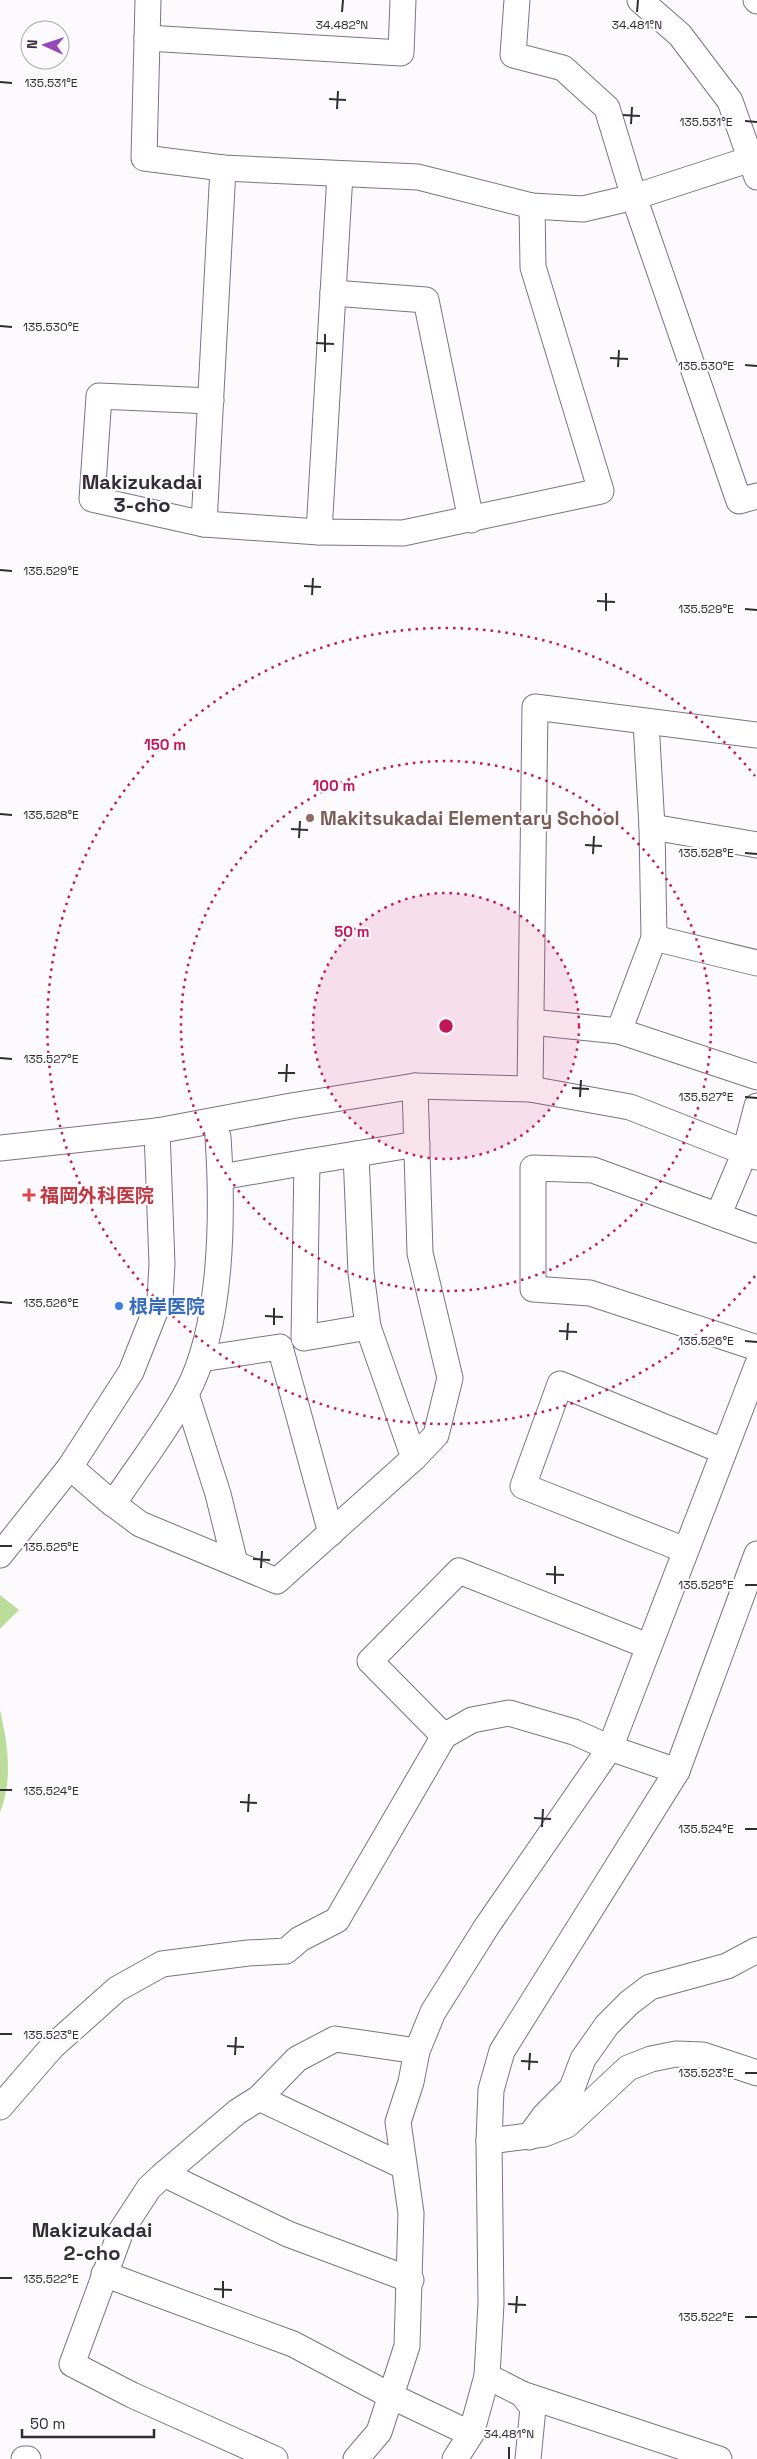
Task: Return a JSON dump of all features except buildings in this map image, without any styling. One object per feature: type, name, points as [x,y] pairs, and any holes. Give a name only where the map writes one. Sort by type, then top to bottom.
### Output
[{"type":"street","points":[[148,0],[144,158],[223,168],[418,177],[532,206],[583,209],[755,164],[730,102],[680,35],[640,0]]},
{"type":"street","points":[[146,38],[401,53],[403,0]]},
{"type":"street","points":[[517,0],[513,55],[563,68],[607,108],[634,197],[738,501],[757,496]]},
{"type":"street","points":[[204,524],[223,168]]},
{"type":"street","points":[[319,532],[340,174]]},
{"type":"street","points":[[211,401],[99,396],[92,499],[204,524],[319,532],[403,533],[601,491],[533,267],[532,206]]},
{"type":"street","points":[[333,293],[426,300],[471,520]]},
{"type":"street","points":[[530,1089],[534,707],[757,735]]},
{"type":"street","points":[[620,1031],[654,938],[652,827],[646,722]]},
{"type":"street","points":[[652,827],[757,845]]},
{"type":"street","points":[[654,938],[757,963]]},
{"type":"street","points":[[531,1022],[620,1031],[757,1077]]},
{"type":"street","points":[[70,1467],[113,1504],[140,1524],[277,1581],[414,1458],[436,1435],[450,1378],[420,1253],[415,1086]]},
{"type":"street","points":[[0,1148],[157,1131],[291,1106],[415,1086],[530,1089],[630,1106],[751,1155]]},
{"type":"street","points":[[718,1216],[751,1155],[757,1106]]},
{"type":"street","points":[[0,1555],[70,1467],[132,1372],[160,1299],[162,1264],[157,1131]]},
{"type":"street","points":[[113,1504],[186,1394],[201,1359],[217,1286],[221,1177],[218,1137]]},
{"type":"street","points":[[221,1177],[417,1144]]},
{"type":"street","points":[[356,1154],[360,1273],[368,1327],[414,1458]]},
{"type":"street","points":[[304,1338],[307,1162]]},
{"type":"street","points":[[757,1230],[593,1170],[533,1168],[533,1289],[590,1293],[757,1348]]},
{"type":"street","points":[[201,1359],[280,1347],[304,1338],[368,1327]]},
{"type":"street","points":[[280,1347],[331,1533]]},
{"type":"street","points":[[356,2459],[379,2432],[407,2346],[411,2213],[398,2122],[411,2082],[417,2051],[433,2012],[486,1926],[610,1748],[723,1450],[757,1366]]},
{"type":"street","points":[[685,1550],[523,1486],[560,1384],[723,1450]]},
{"type":"street","points":[[186,1394],[218,1494],[235,1562]]},
{"type":"street","points":[[455,2459],[471,2434],[487,2376],[491,2303],[489,2141],[491,2090],[502,2051],[677,1771],[757,1554]]},
{"type":"street","points":[[444,1736],[370,1661],[460,1571],[648,1646]]},
{"type":"street","points":[[0,2107],[52,2047],[117,1989],[162,1964],[248,1953],[286,1951],[300,1939],[337,1920],[444,1736],[472,1720],[509,1713],[574,1732],[610,1748],[677,1771]]},
{"type":"street","points":[[529,2136],[545,2115],[572,2088],[583,2059],[606,2026],[629,2004],[650,1987],[728,1966],[757,1950]]},
{"type":"street","points":[[275,2459],[132,2395],[72,2364],[121,2231],[149,2188],[164,2174],[229,2118],[259,2098],[297,2058],[335,2039],[417,2051]]},
{"type":"street","points":[[489,2141],[544,2134],[566,2125],[628,2068],[651,2059],[676,2054],[702,2055],[757,2073]]},
{"type":"street","points":[[259,2098],[403,2166]]},
{"type":"street","points":[[164,2174],[288,2234],[410,2280]]},
{"type":"street","points":[[104,2274],[294,2344],[391,2396],[471,2434]]},
{"type":"street","points":[[487,2376],[522,2394],[719,2459]]},
{"type":"street","points":[[522,2394],[533,2408],[528,2459]]},
{"type":"green space","points":[[0,1595],[19,1610],[0,1629]]},
{"type":"green space","points":[[0,1710],[7,1749],[8,1775],[0,1813]]},
{"type":"place","name":"Makitsukadai Elementary School","points":[[310,818]]},
{"type":"place","name":"福岡外科医院","points":[[29,1195]]},
{"type":"place","name":"根岸医院","points":[[119,1306]]},
{"type":"district","name":"Makizukadai 3-cho","points":[[142,494]]},
{"type":"district","name":"Makizukadai 2-cho","points":[[92,2242]]}]
